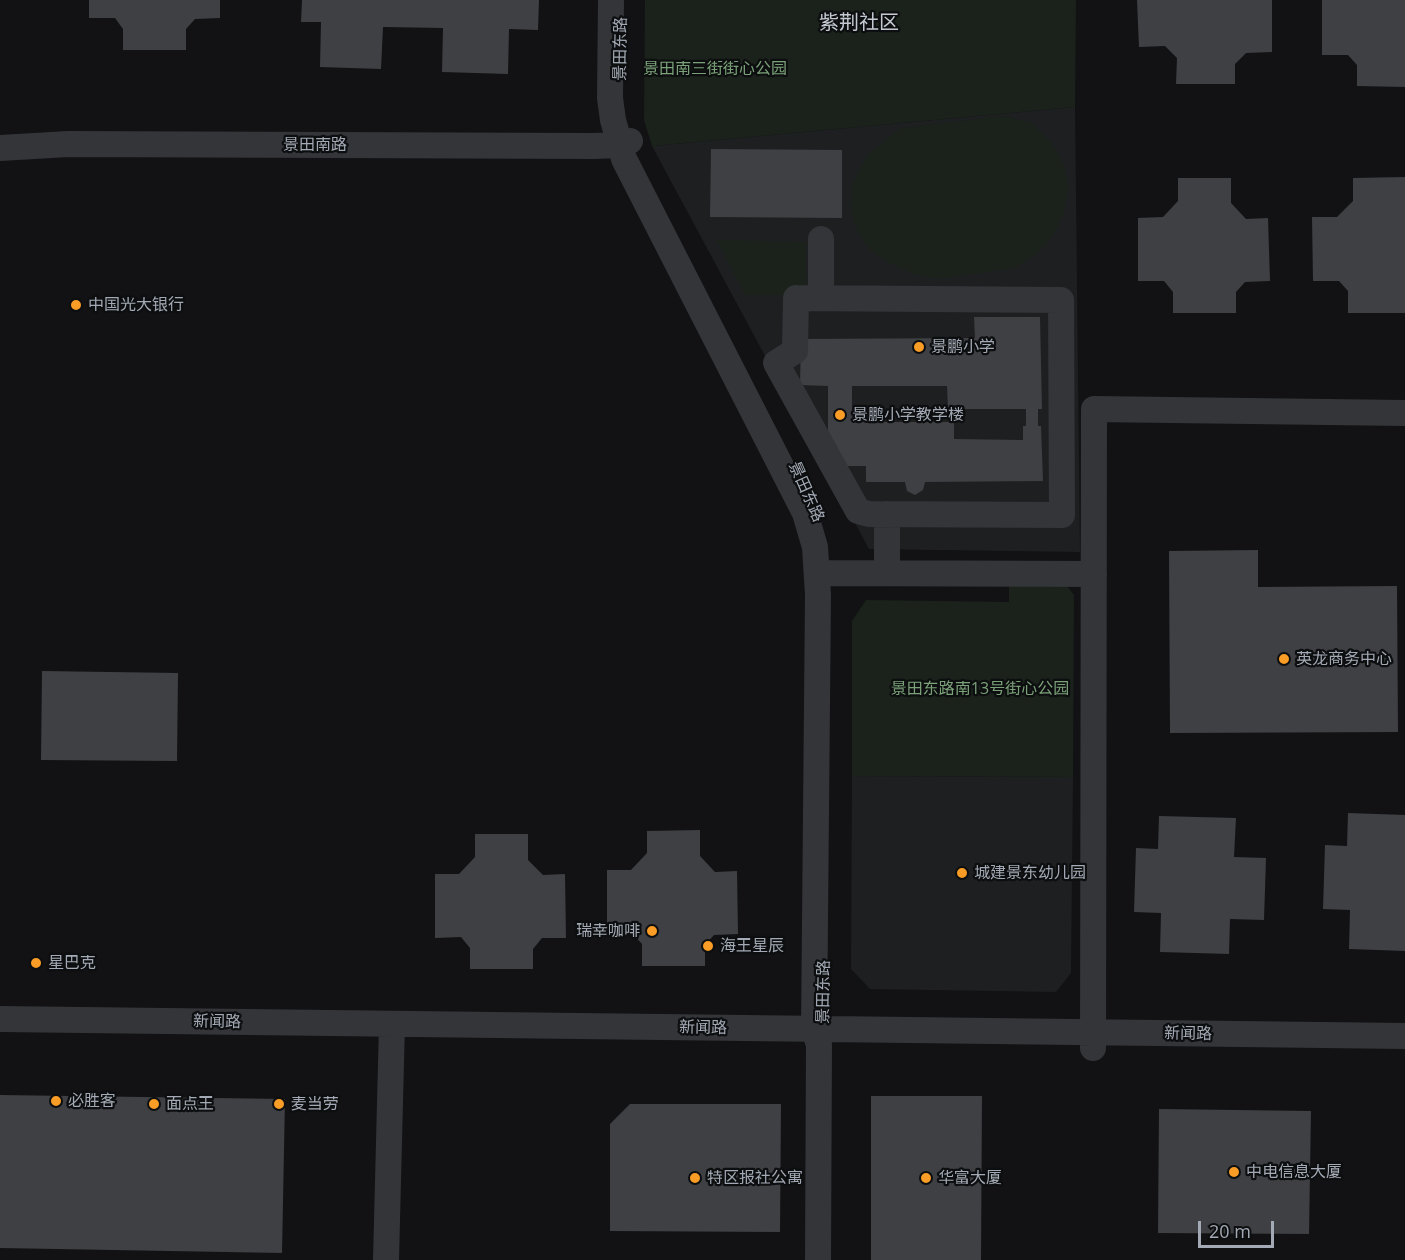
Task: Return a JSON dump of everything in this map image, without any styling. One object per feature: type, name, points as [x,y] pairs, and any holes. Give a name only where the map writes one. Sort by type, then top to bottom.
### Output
[{"type":"street","name":"景田东路","points":[[611,0],[610,98],[613,120],[817,511],[824,533],[818,1260]]},
{"type":"street","name":"景田东路","points":[[621,0],[620,100],[625,143]]},
{"type":"street","name":"景田南路","points":[[0,147],[68,144],[594,146],[625,143]]},
{"type":"street","points":[[821,239],[821,297]]},
{"type":"street","points":[[796,297],[821,297],[1060,300],[1062,515],[869,514],[858,511],[776,363],[795,351],[796,297]]},
{"type":"street","points":[[1093,1040],[1094,409],[1405,413]]},
{"type":"street","points":[[887,514],[887,573]]},
{"type":"street","points":[[822,572],[1094,574]]},
{"type":"street","name":"新闻路","points":[[0,1019],[391,1032]]},
{"type":"street","points":[[386,1260],[391,1032]]},
{"type":"street","name":"新闻路","points":[[0,1036],[391,1032],[819,1034],[1093,1040],[1405,1051]]},
{"type":"street","name":"新闻路","points":[[1093,1040],[1405,1036]]},
{"type":"shaded area","name":"景鹏小学","points":[[1075,107],[1080,552],[869,549],[652,146]]},
{"type":"shaded area","name":"城建景东幼儿园","points":[[852,776],[1073,777],[1071,973],[1056,992],[870,989],[851,969]]},
{"type":"green space","name":"景田南三街街心公园","points":[[645,0],[1076,0],[1075,107],[652,146],[644,120]]},
{"type":"green space","points":[[1004,116],[1030,122],[1052,143],[1064,165],[1068,188],[1064,213],[1055,232],[1038,253],[1014,268],[940,279],[914,274],[871,251],[858,232],[851,211],[852,185],[867,155],[900,128]]},
{"type":"green space","points":[[717,240],[805,242],[807,295],[745,295]]},
{"type":"green space","name":"景田东路南13号街心公园","points":[[1009,580],[1063,581],[1074,595],[1073,777],[852,776],[852,621],[866,600],[1009,602]]},
{"type":"building","points":[[89,0],[220,0],[220,18],[195,19],[186,29],[186,50],[123,50],[123,29],[115,18],[89,18]]},
{"type":"building","points":[[302,0],[539,0],[538,30],[509,29],[508,74],[442,72],[443,28],[383,27],[381,69],[320,67],[321,22],[301,22]]},
{"type":"building","points":[[1137,0],[1272,0],[1272,52],[1246,53],[1235,64],[1235,84],[1176,84],[1177,58],[1165,46],[1139,47]]},
{"type":"building","points":[[1322,0],[1405,0],[1405,87],[1357,86],[1357,65],[1348,55],[1322,55]]},
{"type":"building","points":[[711,149],[842,150],[842,218],[710,217]]},
{"type":"building","points":[[1405,177],[1405,313],[1348,313],[1348,291],[1339,281],[1313,281],[1312,217],[1337,217],[1353,201],[1353,178]]},
{"type":"building","points":[[1178,178],[1231,178],[1231,203],[1246,219],[1268,218],[1270,281],[1245,282],[1236,292],[1236,313],[1173,313],[1173,292],[1164,281],[1138,281],[1138,218],[1163,217],[1178,201]]},
{"type":"building","name":"景鹏小学教学楼","points":[[974,317],[1040,317],[1042,409],[1038,409],[1038,426],[1041,426],[1043,481],[925,482],[923,490],[915,495],[907,491],[905,482],[866,482],[866,466],[828,466],[828,386],[800,385],[801,339],[975,338]],"holes":[[[852,386],[947,386],[948,409],[1026,409],[1023,440],[954,439],[954,422],[852,422]]]},
{"type":"building","name":"英龙商务中心","points":[[1258,550],[1258,587],[1397,586],[1398,732],[1170,733],[1169,551]]},
{"type":"building","points":[[42,671],[178,673],[177,761],[41,760]]},
{"type":"building","points":[[1348,813],[1405,815],[1405,951],[1349,949],[1350,910],[1323,909],[1325,845],[1347,846]]},
{"type":"building","points":[[1159,816],[1236,818],[1234,857],[1266,858],[1264,920],[1230,919],[1229,954],[1160,952],[1161,913],[1134,912],[1136,848],[1158,849]]},
{"type":"building","points":[[700,830],[700,856],[715,872],[737,871],[738,934],[714,935],[705,945],[705,966],[642,966],[642,944],[633,934],[607,934],[607,870],[631,870],[647,853],[647,831]]},
{"type":"building","points":[[475,834],[528,834],[528,860],[543,875],[565,874],[566,938],[542,938],[533,949],[533,969],[470,969],[470,948],[461,937],[435,938],[435,874],[459,874],[475,857]]},
{"type":"building","points":[[0,1095],[285,1099],[282,1253],[0,1248]]},
{"type":"building","name":"华富大厦","points":[[871,1096],[982,1096],[981,1260],[871,1260]]},
{"type":"building","name":"特区报社公寓","points":[[630,1104],[781,1104],[780,1232],[610,1231],[610,1124]]},
{"type":"building","name":"中电信息大厦","points":[[1159,1109],[1311,1111],[1309,1234],[1158,1233]]},
{"type":"place","name":"中国光大银行","points":[[76,305]]},
{"type":"place","name":"景鹏小学","points":[[919,347]]},
{"type":"place","name":"景鹏小学教学楼","points":[[840,415]]},
{"type":"place","name":"英龙商务中心","points":[[1284,659]]},
{"type":"place","name":"城建景东幼儿园","points":[[962,873]]},
{"type":"place","name":"瑞幸咖啡","points":[[652,931]]},
{"type":"place","name":"海王星辰","points":[[708,946]]},
{"type":"place","name":"星巴克","points":[[36,963]]},
{"type":"place","name":"必胜客","points":[[56,1101]]},
{"type":"place","name":"面点王","points":[[154,1104]]},
{"type":"place","name":"麦当劳","points":[[279,1104]]},
{"type":"place","name":"中电信息大厦","points":[[1234,1172]]},
{"type":"place","name":"特区报社公寓","points":[[695,1178]]},
{"type":"place","name":"华富大厦","points":[[926,1178]]},
{"type":"district","name":"紫荆社区","points":[[859,23]]}]
